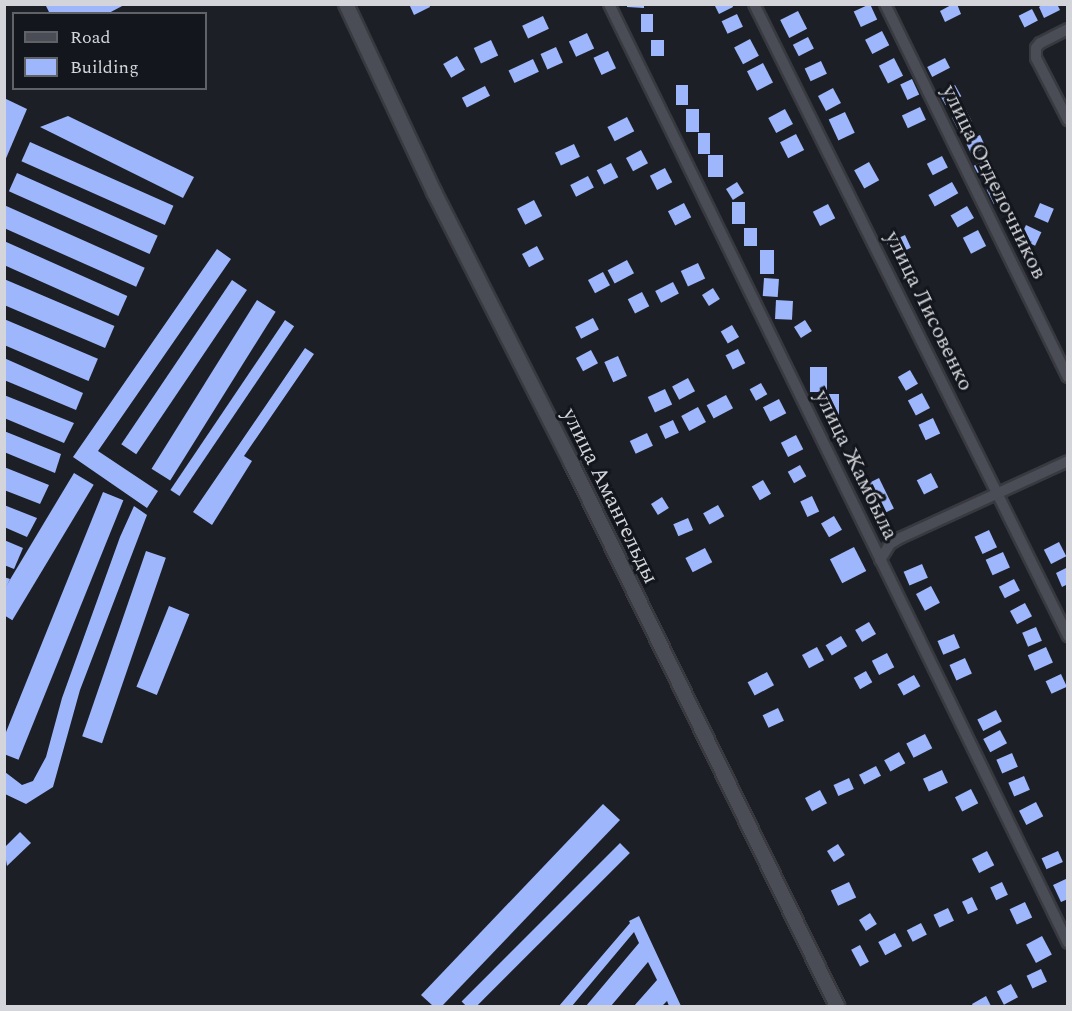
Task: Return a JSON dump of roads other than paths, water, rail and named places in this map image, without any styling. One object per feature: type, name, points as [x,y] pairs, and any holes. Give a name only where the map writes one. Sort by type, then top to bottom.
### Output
[{"type":"street","name":"улица Амангельды","points":[[346,4],[434,192],[566,452],[837,1006]]},
{"type":"street","name":"улица Жамбыла","points":[[609,4],[1068,943]]},
{"type":"street","name":"улица Лисовенко","points":[[754,4],[1068,636]]},
{"type":"street","name":"улица Отделочников","points":[[885,4],[1068,377]]},
{"type":"street","points":[[1068,28],[1040,43],[1036,48],[1036,58],[1068,120]]},
{"type":"street","points":[[880,560],[891,544],[900,538],[1068,461]]}]
